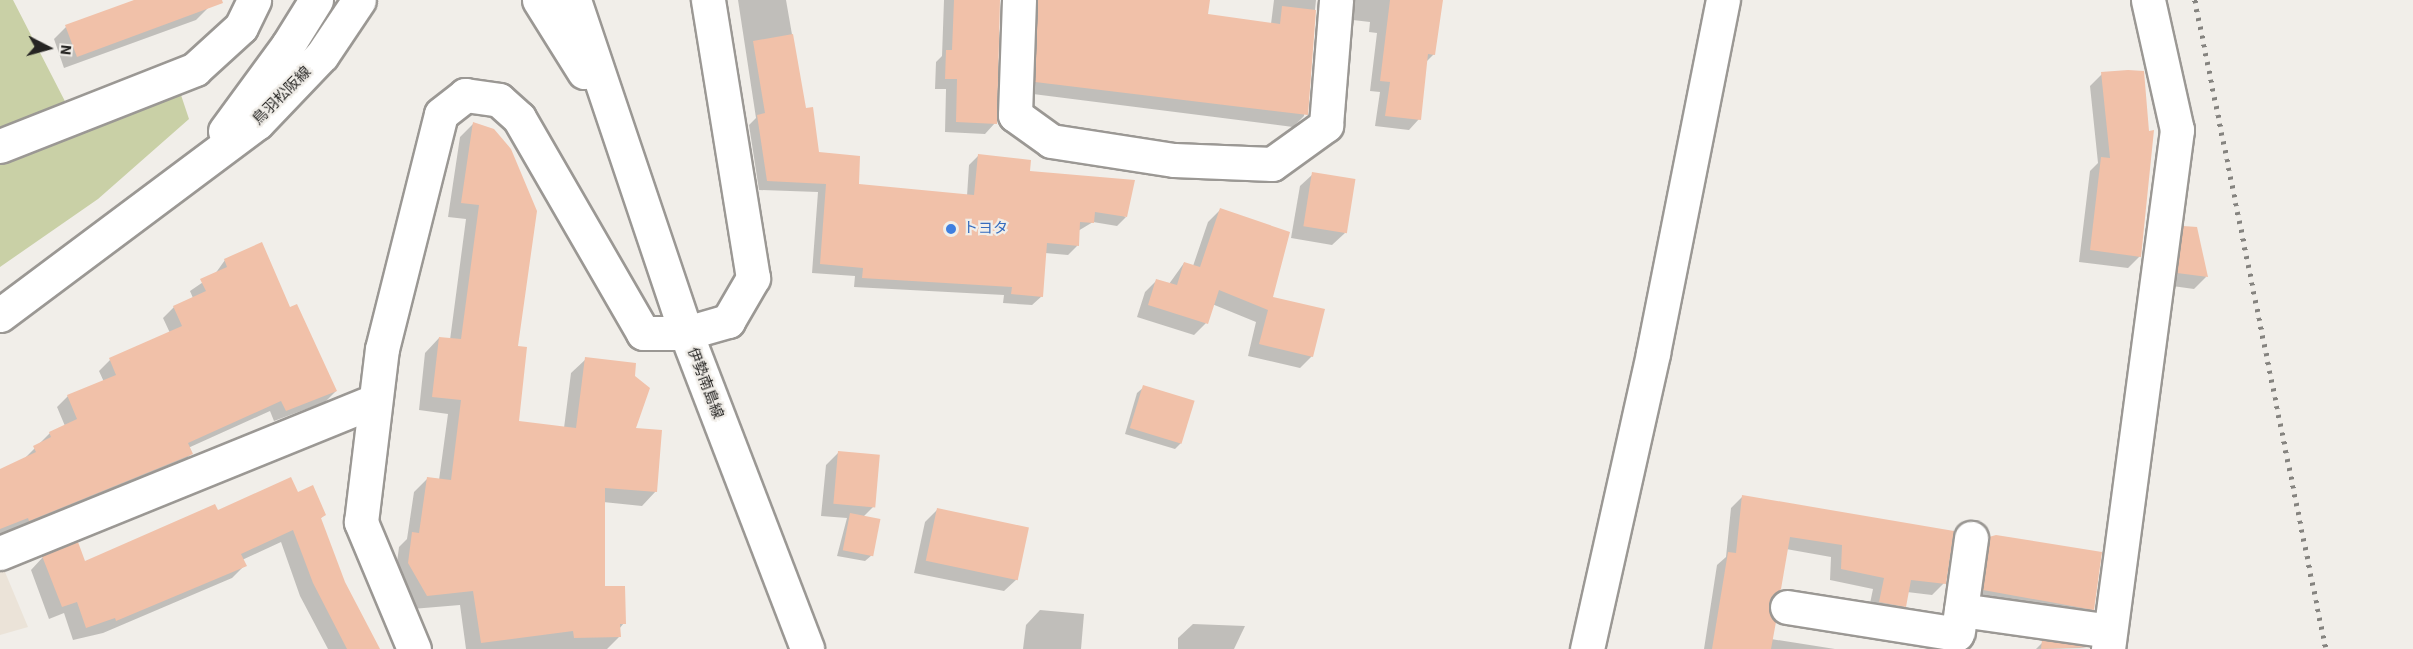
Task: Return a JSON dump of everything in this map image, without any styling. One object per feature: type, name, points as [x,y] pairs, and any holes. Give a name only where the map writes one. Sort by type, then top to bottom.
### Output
[{"type":"street","points":[[0,146],[195,69],[241,27],[254,0]]},
{"type":"street","name":"鳥羽松阪線","points":[[188,176],[238,115],[316,0]]},
{"type":"street","name":"鳥羽松阪線","points":[[0,315],[188,176],[287,95],[322,55],[359,0]]},
{"type":"street","points":[[339,29],[381,0]]},
{"type":"street","points":[[588,0],[599,37],[610,114]]},
{"type":"street","points":[[414,649],[361,522],[382,349],[441,114],[465,95],[499,100],[519,118],[643,333],[686,333],[728,321],[753,278],[708,0]]},
{"type":"street","points":[[1019,0],[1015,115],[1051,141],[1174,160],[1272,164],[1326,125],[1336,0]]},
{"type":"street","points":[[1587,649],[1653,353],[1723,0]]},
{"type":"street","points":[[1787,607],[1958,631],[2109,640],[2177,130],[2148,0]]},
{"type":"street","name":"伊勢南島線","points":[[548,4],[610,114],[686,333],[807,649]]},
{"type":"street","points":[[0,553],[374,401]]},
{"type":"street","points":[[1958,631],[1971,538]]},
{"type":"shaded area","points":[[0,560],[28,627],[0,635]]},
{"type":"green space","points":[[0,0],[13,0],[71,113],[173,71],[189,119],[98,199],[0,267]]},
{"type":"building","points":[[134,0],[222,0],[223,3],[77,57],[65,25]]},
{"type":"building","points":[[954,0],[1000,0],[997,124],[956,122],[957,79],[945,79],[946,50],[952,50]]},
{"type":"building","points":[[1038,0],[1210,0],[1208,14],[1280,24],[1282,6],[1316,10],[1308,115],[1035,82]]},
{"type":"building","points":[[1390,0],[1443,0],[1435,55],[1428,54],[1421,120],[1385,116],[1390,82],[1380,81]]},
{"type":"building","points":[[793,34],[806,108],[813,107],[819,152],[860,156],[859,184],[974,195],[978,154],[1031,160],[1030,171],[1135,180],[1127,217],[1095,212],[1094,223],[1080,222],[1079,246],[1047,243],[1043,297],[1011,294],[1012,287],[862,278],[863,268],[820,264],[826,184],[767,181],[757,115],[765,113],[753,41]]},
{"type":"building","points":[[2144,71],[2149,131],[2154,130],[2141,257],[2090,250],[2101,157],[2110,158],[2101,72]]},
{"type":"building","points":[[473,122],[494,129],[511,149],[537,211],[518,346],[527,347],[519,421],[576,428],[585,357],[636,363],[635,376],[650,388],[636,428],[662,430],[657,492],[605,488],[605,586],[625,586],[626,624],[620,624],[621,637],[574,638],[573,631],[481,643],[473,591],[427,596],[408,563],[412,532],[419,533],[427,477],[451,480],[461,400],[432,397],[439,337],[461,339],[479,205],[461,203]]},
{"type":"building","points":[[1312,172],[1355,179],[1347,233],[1303,226]]},
{"type":"building","points":[[1220,208],[1290,232],[1273,297],[1325,309],[1313,357],[1259,344],[1268,310],[1219,290],[1208,324],[1148,305],[1156,279],[1177,285],[1184,262],[1200,267]]},
{"type":"building","points":[[2183,226],[2197,227],[2208,277],[2177,273]]},
{"type":"building","points":[[262,242],[290,307],[297,304],[337,391],[286,411],[281,401],[188,443],[193,454],[29,521],[28,518],[0,529],[0,469],[36,452],[33,446],[51,437],[49,432],[77,419],[67,395],[116,375],[109,358],[182,326],[173,306],[206,291],[200,279],[227,267],[224,259]]},
{"type":"building","points":[[1143,385],[1195,401],[1181,444],[1130,428]]},
{"type":"building","points":[[838,451],[880,455],[875,507],[833,504]]},
{"type":"building","points":[[291,477],[298,492],[313,485],[326,515],[321,518],[345,582],[380,649],[347,649],[313,583],[293,530],[241,554],[247,566],[116,621],[115,618],[86,628],[77,602],[62,607],[42,556],[78,542],[85,561],[215,504],[218,510]]},
{"type":"building","points":[[1742,495],[1954,531],[1946,584],[1911,580],[1906,607],[1879,602],[1884,578],[1841,569],[1842,545],[1790,537],[1781,589],[1769,603],[1776,622],[1771,649],[1712,649],[1728,552],[1736,553]]},
{"type":"building","points":[[937,508],[1029,528],[1018,580],[926,561]]},
{"type":"building","points":[[850,513],[880,519],[873,556],[843,550]]},
{"type":"building","points":[[1996,535],[2102,552],[2094,610],[1983,590],[1989,537]]},
{"type":"building","points":[[2042,640],[2089,647],[2041,649]]},
{"type":"railway","points":[[2195,0],[2326,649]]},
{"type":"place","name":"トヨタ","points":[[951,229]]}]
